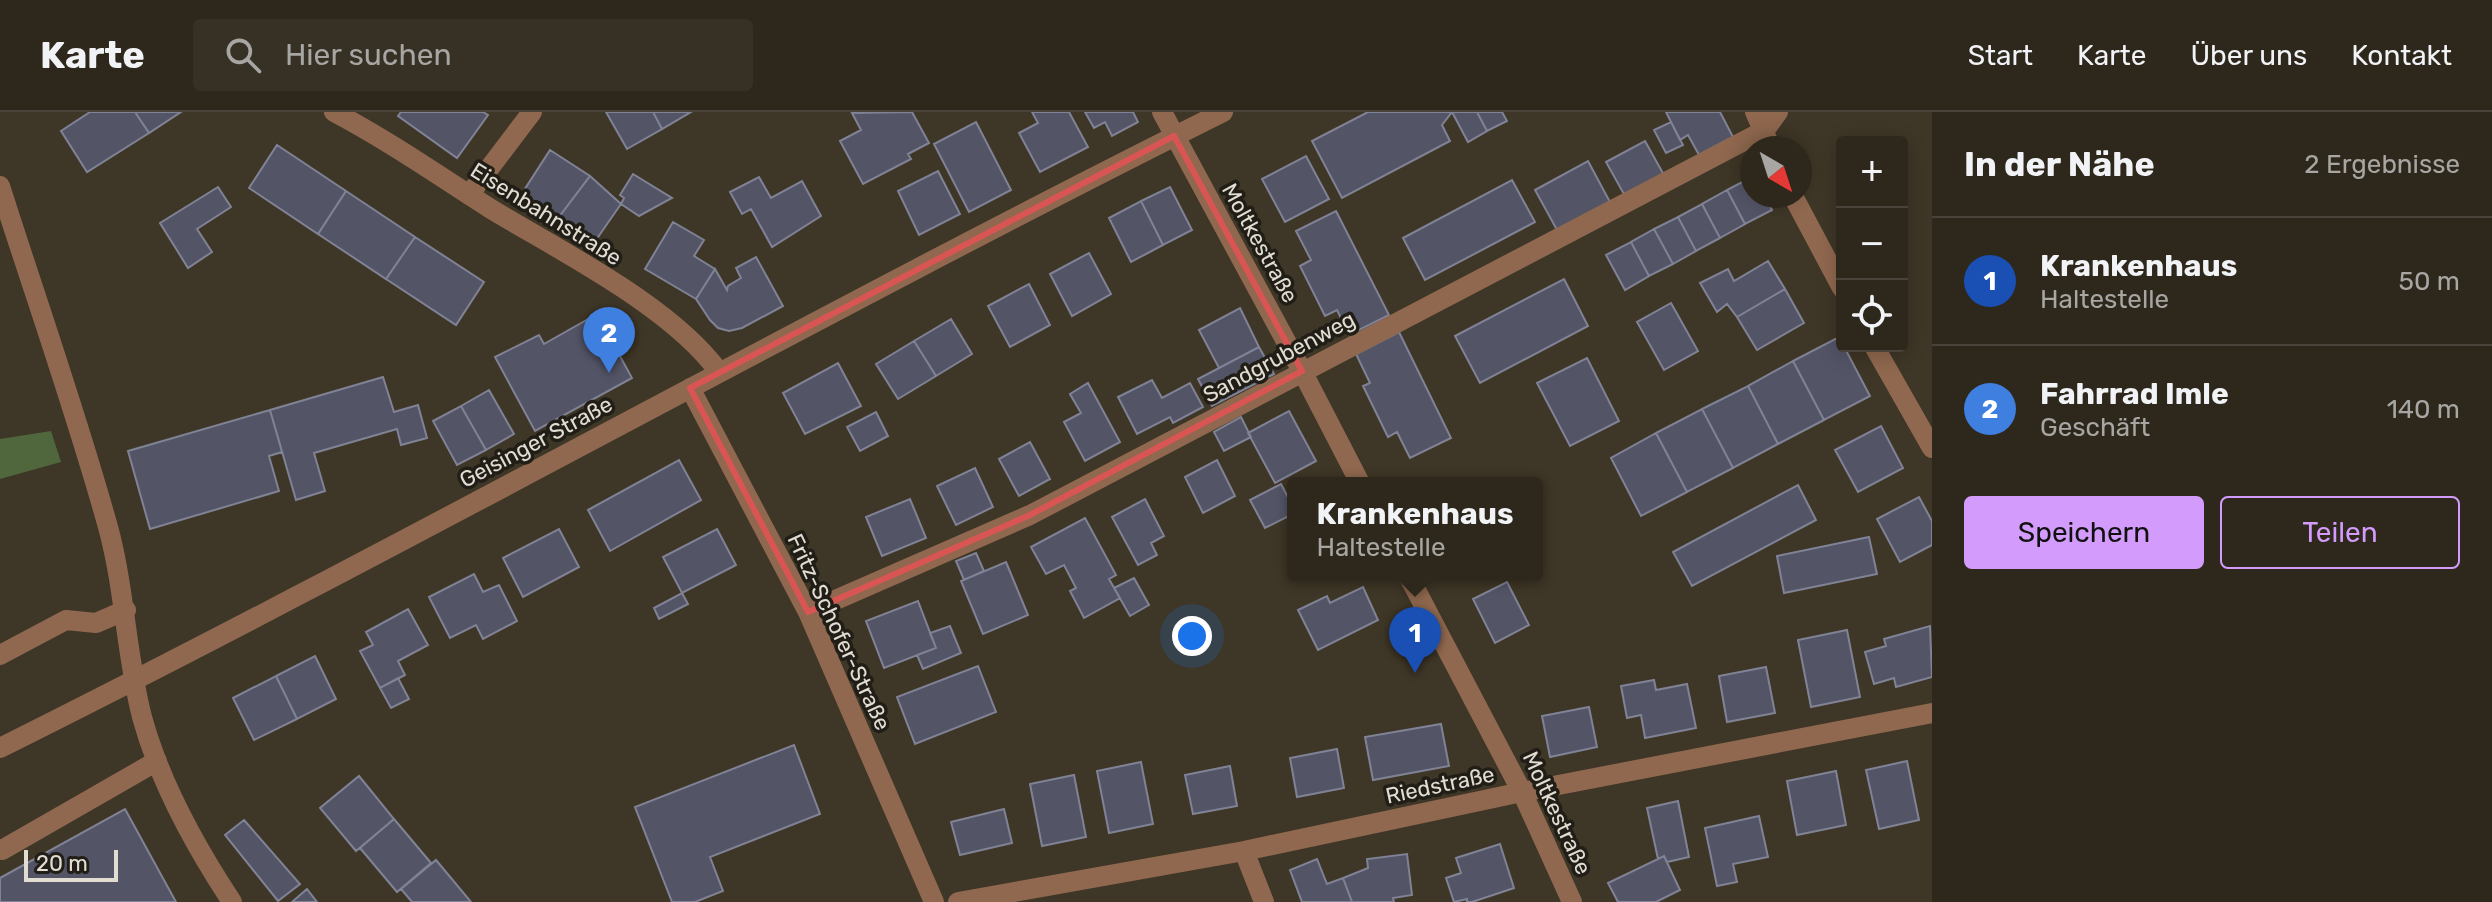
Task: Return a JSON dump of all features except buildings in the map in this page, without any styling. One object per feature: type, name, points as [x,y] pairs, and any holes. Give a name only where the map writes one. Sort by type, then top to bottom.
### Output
[{"type":"street","name":"Eisenbahnstraße","points":[[334,112],[382,137],[469,195],[629,293],[686,334],[719,372]]},
{"type":"street","points":[[469,195],[532,112]]},
{"type":"street","name":"Moltkestraße","points":[[1162,112],[1357,477]]},
{"type":"street","name":"Geisinger Straße","points":[[0,748],[1223,112]]},
{"type":"street","points":[[1764,130],[1778,112]]},
{"type":"street","name":"Sandgrubenweg","points":[[808,612],[1030,515],[1764,130]]},
{"type":"street","points":[[0,186],[109,529],[126,610],[134,681],[143,719],[157,761],[202,857],[232,902]]},
{"type":"street","points":[[1799,208],[1838,280]]},
{"type":"street","points":[[1877,352],[1932,448]]},
{"type":"street","name":"Fritz-Schofer-Straße","points":[[690,388],[808,612],[934,902]]},
{"type":"street","name":"Moltkestraße","points":[[1411,581],[1522,792],[1572,902]]},
{"type":"street","points":[[0,655],[66,620],[96,623],[126,610]]},
{"type":"street","name":"Riedstraße","points":[[958,902],[1244,851],[1522,792],[1932,713]]},
{"type":"street","points":[[1,849],[157,761]]},
{"type":"street","points":[[1244,851],[1264,902]]},
{"type":"highlighted area","points":[[1174,136],[1302,371],[1030,515],[808,612],[690,388]]},
{"type":"green space","points":[[51,431],[61,462],[0,479],[0,439]]},
{"type":"place","name":"Fahrrad Imle","points":[[609,373]]},
{"type":"place","name":"Krankenhaus","points":[[1415,673]]}]
